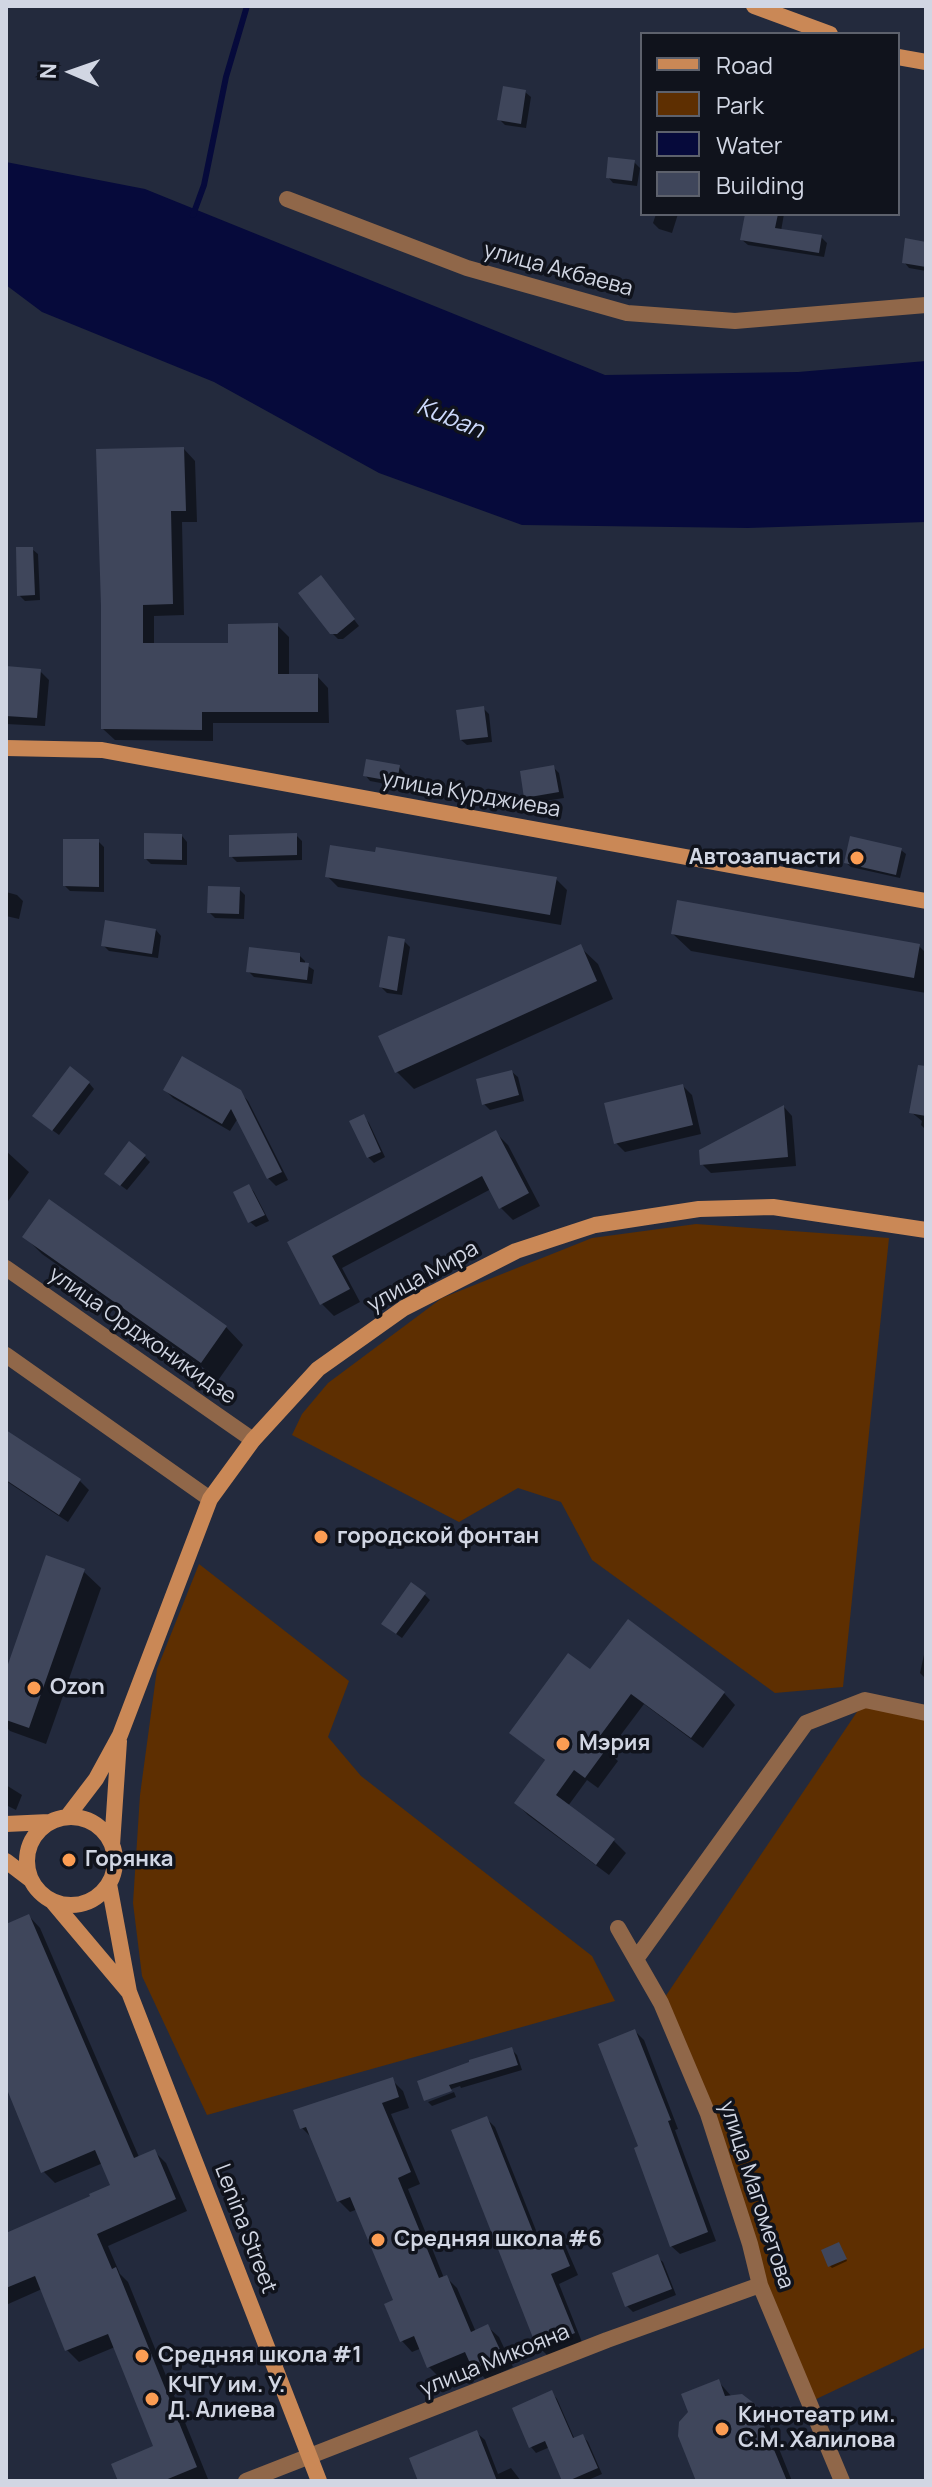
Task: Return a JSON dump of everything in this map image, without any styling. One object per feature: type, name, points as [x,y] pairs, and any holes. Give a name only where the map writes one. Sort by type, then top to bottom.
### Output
[{"type":"street","points":[[754,6],[825,32]]},
{"type":"street","points":[[900,57],[926,62]]},
{"type":"street","name":"улица Акбаева","points":[[287,199],[467,268],[627,313],[735,321],[926,305]]},
{"type":"street","name":"улица Курджиева","points":[[6,748],[102,750],[926,901]]},
{"type":"street","name":"улица Мира","points":[[67,1817],[96,1779],[120,1735],[210,1499],[253,1440],[318,1369],[404,1308],[516,1251],[595,1225],[699,1209],[773,1207],[926,1230]]},
{"type":"street","name":"улица Орджоникидзе","points":[[6,1268],[253,1440]]},
{"type":"street","points":[[6,1355],[210,1499]]},
{"type":"street","points":[[636,1959],[806,1723],[865,1700],[926,1713]]},
{"type":"street","name":"улица Мира","points":[[112,1845],[120,1735]]},
{"type":"street","points":[[6,1824],[82,1818],[105,1832],[112,1845],[115,1870],[99,1896],[86,1904],[70,1906],[53,1902],[40,1893],[31,1880],[6,1861]]},
{"type":"street","points":[[31,1880],[27,1865],[29,1846],[37,1832],[49,1822]]},
{"type":"street","name":"Lenina Street","points":[[109,1884],[129,1992],[319,2481]]},
{"type":"street","name":"Lenina Street","points":[[53,1902],[129,1992]]},
{"type":"street","name":"улица Магометова","points":[[618,1928],[661,2003],[708,2114],[760,2285],[842,2481]]},
{"type":"street","name":"улица Микояна","points":[[246,2481],[607,2340],[760,2285]]},
{"type":"green space","points":[[696,1224],[889,1238],[843,1687],[775,1693],[592,1560],[561,1502],[518,1488],[459,1522],[292,1435],[302,1414],[328,1383],[442,1298],[592,1238]]},
{"type":"green space","points":[[199,1564],[349,1681],[328,1737],[361,1776],[592,1956],[615,2001],[207,2115],[142,1976],[133,1903],[140,1795],[157,1669]]},
{"type":"green space","points":[[865,1700],[926,1713],[926,2347],[810,2402],[661,2003]]},
{"type":"water","name":"Kuban","points":[[6,162],[145,189],[605,375],[798,372],[926,361],[926,522],[748,528],[522,525],[379,473],[214,382],[42,312],[6,285]]},
{"type":"building","points":[[503,86],[526,90],[521,124],[497,120]]},
{"type":"building","points":[[608,157],[635,160],[632,181],[606,178]]},
{"type":"building","points":[[745,216],[778,216],[775,228],[822,235],[819,253],[740,240]]},
{"type":"building","points":[[905,238],[926,242],[926,267],[902,263]]},
{"type":"building","points":[[184,447],[186,511],[171,511],[173,604],[143,605],[143,643],[228,643],[228,624],[278,623],[278,674],[318,674],[318,712],[202,712],[202,730],[101,729],[96,449]]},
{"type":"building","points":[[16,547],[33,547],[35,595],[17,596]]},
{"type":"building","points":[[321,575],[355,619],[337,634],[330,634],[298,593]]},
{"type":"building","points":[[6,666],[41,669],[37,718],[6,716]]},
{"type":"building","points":[[484,706],[488,737],[460,740],[456,710]]},
{"type":"building","points":[[366,759],[400,765],[397,782],[363,776]]},
{"type":"building","points":[[554,765],[559,792],[524,798],[520,771]]},
{"type":"building","points":[[144,833],[182,834],[182,860],[144,859]]},
{"type":"building","points":[[297,833],[297,855],[229,857],[229,835]]},
{"type":"building","points":[[850,836],[902,848],[896,875],[844,863]]},
{"type":"building","points":[[63,839],[99,839],[99,887],[63,886]]},
{"type":"building","points":[[330,845],[375,852],[376,847],[557,877],[550,915],[325,877]]},
{"type":"building","points":[[208,886],[240,887],[239,914],[207,913]]},
{"type":"building","points":[[677,900],[920,944],[914,978],[671,934]]},
{"type":"building","points":[[105,920],[156,929],[152,954],[101,946]]},
{"type":"building","points":[[388,936],[405,939],[397,991],[379,987]]},
{"type":"building","points":[[581,944],[597,981],[395,1073],[378,1036]]},
{"type":"building","points":[[249,947],[300,953],[300,962],[309,963],[307,980],[246,972]]},
{"type":"building","points":[[182,1056],[241,1090],[282,1172],[267,1179],[231,1109],[222,1124],[163,1090]]},
{"type":"building","points":[[918,1065],[926,1066],[926,1116],[909,1113]]},
{"type":"building","points":[[70,1066],[90,1082],[52,1131],[32,1116]]},
{"type":"building","points":[[512,1070],[519,1095],[482,1105],[476,1079]]},
{"type":"building","points":[[683,1084],[693,1125],[614,1144],[604,1103]]},
{"type":"building","points":[[784,1105],[788,1157],[700,1165],[699,1150]]},
{"type":"building","points":[[364,1114],[381,1152],[367,1158],[349,1121]]},
{"type":"building","points":[[496,1130],[529,1193],[499,1209],[482,1176],[332,1256],[350,1289],[320,1305],[287,1242]]},
{"type":"building","points":[[129,1141],[146,1155],[120,1186],[104,1174]]},
{"type":"building","points":[[249,1184],[265,1215],[248,1223],[233,1192]]},
{"type":"building","points":[[49,1199],[227,1326],[201,1363],[22,1237]]},
{"type":"building","points":[[6,1430],[81,1479],[59,1515],[6,1480]]},
{"type":"building","points":[[46,1555],[85,1569],[29,1728],[6,1720],[6,1670]]},
{"type":"building","points":[[411,1582],[426,1593],[396,1634],[381,1624]]},
{"type":"building","name":"Мэрия","points":[[628,1619],[725,1692],[691,1738],[631,1694],[597,1740],[607,1748],[585,1778],[574,1770],[556,1795],[615,1839],[596,1865],[514,1803],[545,1760],[509,1733],[568,1653],[590,1669]]},
{"type":"building","points":[[29,1914],[134,2158],[155,2149],[176,2199],[97,2234],[112,2269],[116,2267],[197,2467],[163,2481],[118,2481],[111,2464],[153,2446],[108,2334],[65,2351],[35,2276],[6,2288],[6,2233],[110,2185],[95,2150],[41,2173],[6,2087],[6,1924]]},
{"type":"building","points":[[635,2029],[671,2120],[668,2121],[708,2232],[670,2247],[634,2148],[638,2146],[598,2044]]},
{"type":"building","points":[[512,2047],[518,2065],[449,2085],[452,2091],[424,2101],[417,2081]]},
{"type":"building","points":[[393,2077],[399,2097],[382,2103],[411,2172],[398,2178],[439,2278],[447,2275],[471,2332],[488,2324],[503,2356],[473,2370],[465,2352],[427,2368],[414,2336],[400,2342],[384,2304],[393,2300],[350,2197],[337,2202],[306,2127],[300,2129],[293,2110]]},
{"type":"building","points":[[487,2116],[537,2242],[557,2234],[570,2266],[551,2274],[575,2333],[537,2348],[451,2130]]},
{"type":"building","points":[[839,2242],[847,2259],[828,2267],[821,2250]]},
{"type":"building","points":[[658,2254],[672,2289],[625,2307],[612,2273]]},
{"type":"building","name":"Кинотеатр им. С.М. Халилова","points":[[719,2379],[725,2396],[742,2394],[755,2404],[787,2481],[696,2481],[678,2436],[679,2422],[688,2412],[681,2394]]},
{"type":"building","points":[[552,2390],[573,2438],[583,2434],[598,2468],[568,2481],[562,2481],[545,2441],[529,2448],[512,2408]]},
{"type":"building","points":[[477,2430],[497,2481],[418,2481],[409,2458]]},
{"type":"waterway","points":[[193,215],[204,185],[226,77],[247,6]]},
{"type":"place","name":"Автозапчасти","points":[[857,858]]},
{"type":"place","name":"городской фонтан","points":[[321,1537]]},
{"type":"place","name":"Ozon","points":[[34,1688]]},
{"type":"place","name":"Мэрия","points":[[563,1744]]},
{"type":"place","name":"Горянка","points":[[69,1860]]},
{"type":"place","name":"Средняя школа #6","points":[[378,2240]]},
{"type":"place","name":"Средняя школа #1","points":[[142,2356]]},
{"type":"place","name":"КЧГУ им. У. Д. Алиева","points":[[152,2399]]},
{"type":"place","name":"Кинотеатр им. С.М. Халилова","points":[[722,2429]]}]
